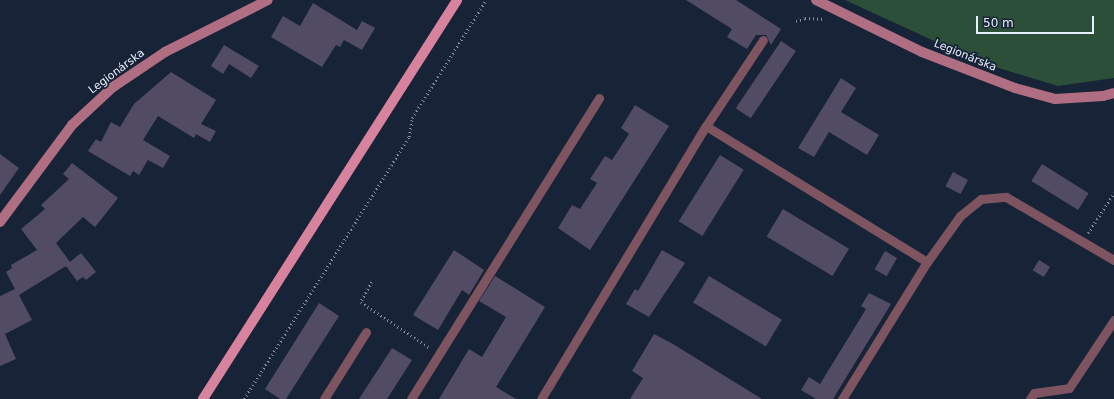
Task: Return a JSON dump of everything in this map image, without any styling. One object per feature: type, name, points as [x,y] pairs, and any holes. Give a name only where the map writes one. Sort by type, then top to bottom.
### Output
[{"type":"main road","points":[[203,399],[456,0]]},
{"type":"street","name":"Legionárska","points":[[0,222],[72,125],[113,87],[165,52],[268,0]]},
{"type":"street","name":"Legionárska","points":[[816,0],[922,52],[1015,88],[1055,99],[1103,96],[1114,93]]},
{"type":"lane","points":[[541,399],[706,126],[763,40]]},
{"type":"lane","points":[[411,399],[599,98]]},
{"type":"lane","points":[[706,126],[927,262]]},
{"type":"lane","points":[[842,399],[927,262],[960,216],[981,199],[1006,197],[1114,260]]},
{"type":"lane","points":[[1030,399],[1034,393],[1070,388],[1114,320]]},
{"type":"lane","points":[[324,399],[366,332]]},
{"type":"path","points":[[244,399],[409,137],[412,118],[486,0]]},
{"type":"path","points":[[796,21],[805,18],[826,19]]},
{"type":"path","points":[[1083,242],[1114,193]]},
{"type":"path","points":[[372,282],[361,302],[438,354]]},
{"type":"green space","points":[[845,0],[1114,0],[1114,78],[1058,86],[982,63]]},
{"type":"building","points":[[686,0],[736,0],[781,29],[771,45],[766,35],[756,35],[747,49],[727,37],[732,29]]},
{"type":"building","points":[[313,3],[357,30],[362,21],[375,28],[362,50],[344,40],[340,47],[336,45],[322,67],[271,37],[283,16],[300,26]]},
{"type":"building","points":[[781,41],[796,51],[751,118],[736,108]]},
{"type":"building","points":[[224,45],[259,66],[251,78],[229,64],[223,74],[211,66]]},
{"type":"building","points":[[171,72],[216,100],[201,124],[216,131],[210,142],[196,134],[194,138],[158,116],[143,140],[170,156],[163,168],[148,160],[139,175],[133,171],[130,176],[88,151],[96,139],[101,142],[111,122],[120,127],[134,104]]},
{"type":"building","points":[[841,78],[856,88],[841,112],[879,135],[867,155],[829,132],[814,157],[798,148]]},
{"type":"building","points":[[635,105],[669,126],[590,250],[558,228],[572,205],[580,209],[597,183],[590,179],[605,156],[612,160],[629,134],[621,128]]},
{"type":"building","points":[[0,154],[19,168],[0,195]]},
{"type":"building","points":[[720,155],[744,170],[702,236],[679,221]]},
{"type":"building","points":[[72,163],[118,198],[95,227],[83,217],[56,243],[70,262],[81,253],[96,272],[86,280],[83,277],[77,281],[66,266],[19,295],[32,320],[5,334],[16,359],[0,366],[0,296],[15,289],[6,272],[12,268],[11,265],[37,250],[21,229],[45,209],[41,205],[69,179],[63,174]]},
{"type":"building","points":[[1042,164],[1089,193],[1078,210],[1031,181]]},
{"type":"building","points":[[953,172],[968,180],[960,194],[945,186]]},
{"type":"building","points":[[783,209],[849,249],[833,276],[767,236]]},
{"type":"building","points":[[454,250],[484,270],[469,295],[462,290],[438,330],[413,315]]},
{"type":"building","points":[[662,250],[685,263],[649,317],[626,304],[635,289],[638,291]]},
{"type":"building","points":[[885,251],[897,258],[887,276],[874,269]]},
{"type":"building","points":[[1039,260],[1050,267],[1044,277],[1033,270]]},
{"type":"building","points":[[495,276],[545,307],[496,387],[516,399],[439,399],[469,349],[482,357],[506,317],[479,301]]},
{"type":"building","points":[[709,276],[782,320],[766,346],[693,303]]},
{"type":"building","points":[[869,293],[891,304],[833,399],[816,399],[801,390],[809,377],[820,384],[866,309],[861,306]]},
{"type":"building","points":[[319,303],[339,316],[286,399],[280,399],[265,389]]},
{"type":"building","points":[[654,334],[673,344],[762,399],[630,399],[643,378],[632,371]]},
{"type":"building","points":[[392,348],[412,360],[387,399],[359,399]]}]
